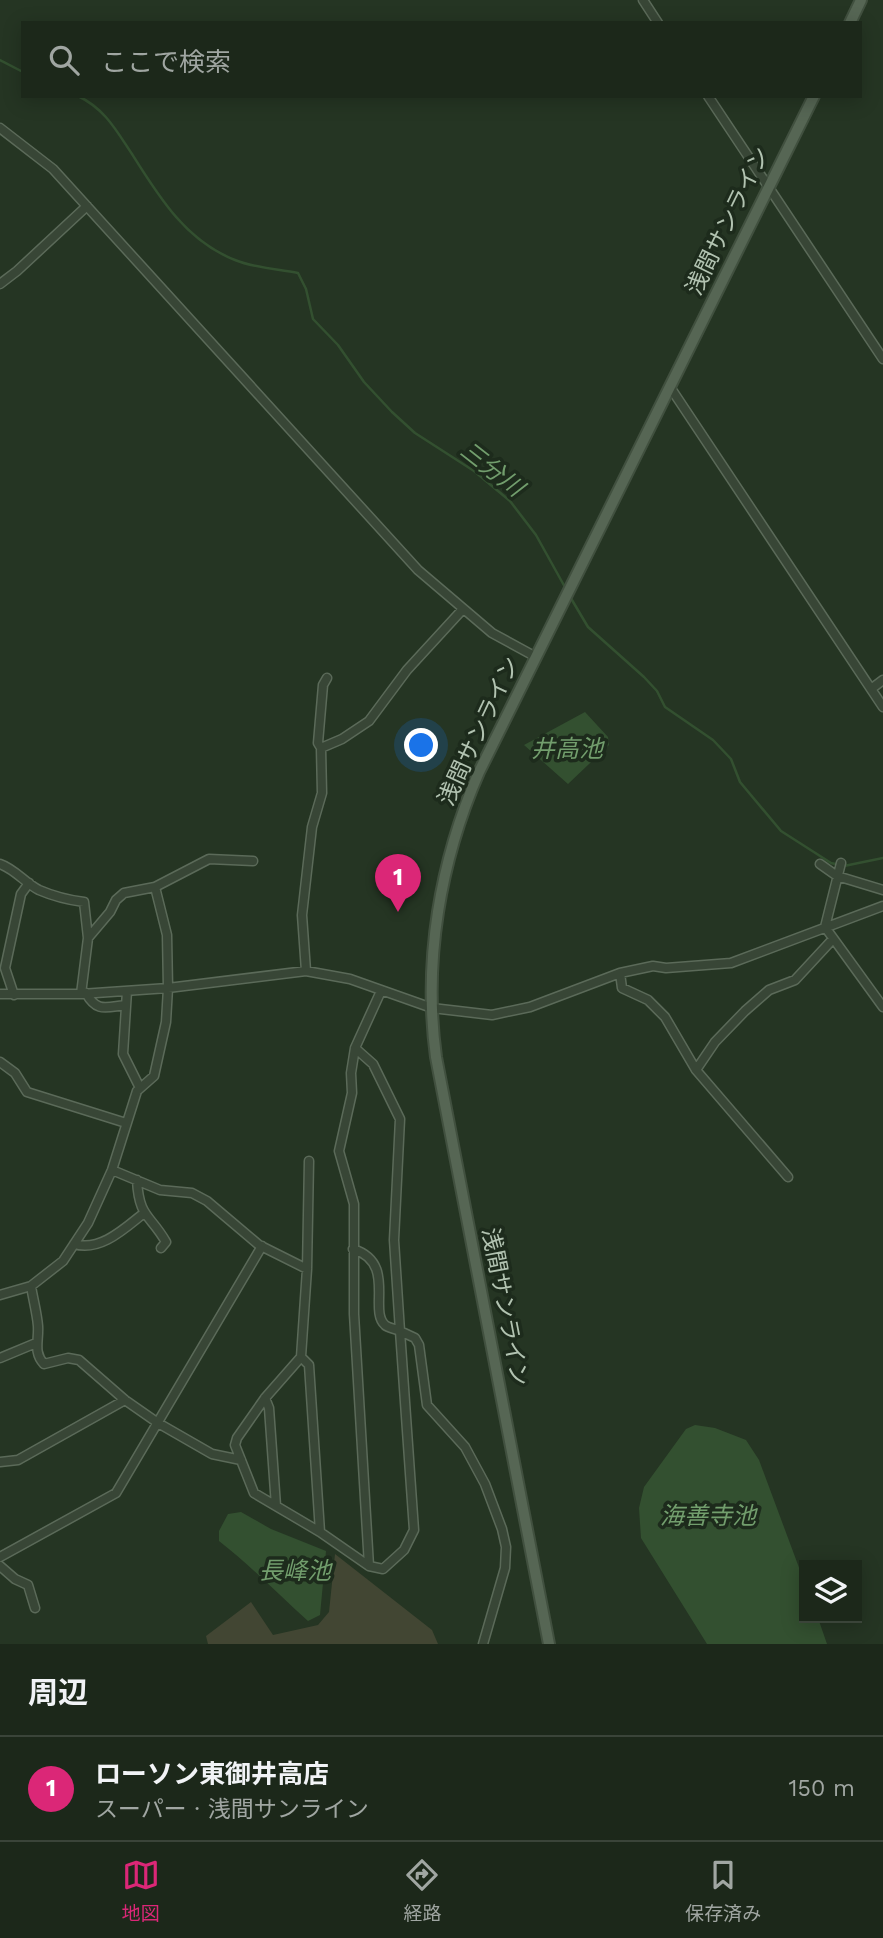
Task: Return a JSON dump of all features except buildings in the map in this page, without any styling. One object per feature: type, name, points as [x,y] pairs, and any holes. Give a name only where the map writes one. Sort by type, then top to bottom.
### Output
[{"type":"main road","points":[[851,21],[861,0]]},
{"type":"main road","name":"浅間サンライン","points":[[550,1644],[447,1124],[435,1047],[432,1008],[438,909],[454,838],[482,765],[813,98]]},
{"type":"street","points":[[643,0],[657,21]]},
{"type":"street","points":[[709,98],[883,359]]},
{"type":"street","points":[[0,128],[53,169],[418,570],[492,634],[536,657]]},
{"type":"street","points":[[0,284],[87,206]]},
{"type":"street","points":[[670,387],[883,707]]},
{"type":"street","points":[[321,748],[342,739],[369,721],[407,670],[463,609]]},
{"type":"street","points":[[306,971],[303,901],[312,827],[322,793],[321,748],[318,743],[323,685],[327,678]]},
{"type":"street","points":[[871,689],[883,680]]},
{"type":"street","points":[[88,938],[124,893],[155,887],[209,859],[253,862]]},
{"type":"street","points":[[841,863],[825,927],[883,1007]]},
{"type":"street","points":[[0,864],[38,889],[62,898],[84,902],[88,938],[83,994],[98,1008],[126,1005]]},
{"type":"street","points":[[820,864],[838,876],[883,890]]},
{"type":"street","points":[[14,995],[5,968],[21,894],[29,883]]},
{"type":"street","points":[[0,1295],[31,1286],[63,1261],[88,1223],[112,1170],[139,1088],[154,1076],[166,1022],[168,988],[167,935],[155,887]]},
{"type":"street","points":[[0,994],[83,994],[168,988],[306,971],[350,979],[432,1008],[484,1015],[505,1013],[530,1007],[620,972],[653,966],[666,968],[731,964],[883,905]]},
{"type":"street","points":[[696,1070],[715,1042],[745,1011],[769,990],[795,980],[833,939]]},
{"type":"street","points":[[620,972],[622,988],[648,1000],[665,1017],[696,1070],[788,1177]]},
{"type":"street","points":[[127,991],[123,1055],[139,1088]]},
{"type":"street","points":[[369,1566],[354,1314],[354,1204],[339,1152],[352,1093],[351,1073],[355,1048],[381,991]]},
{"type":"street","points":[[309,1161],[302,1357],[265,1398],[235,1445],[254,1493],[320,1532],[369,1566],[383,1569],[404,1550],[414,1530],[394,1240],[400,1119],[373,1064],[355,1048]]},
{"type":"street","points":[[0,1061],[15,1073],[27,1092],[126,1123]]},
{"type":"street","points":[[112,1170],[160,1190],[192,1193],[207,1201],[262,1246],[307,1269]]},
{"type":"street","points":[[137,1180],[139,1202],[144,1213],[166,1242],[161,1248]]},
{"type":"street","points":[[74,1244],[85,1248],[93,1247],[144,1213]]},
{"type":"street","points":[[0,1557],[116,1493],[262,1246]]},
{"type":"street","points":[[353,1249],[364,1253],[373,1261],[380,1296],[380,1318],[385,1326],[415,1338],[419,1345],[427,1405],[465,1447],[485,1484],[502,1529],[506,1547],[505,1568],[483,1644]]},
{"type":"street","points":[[31,1286],[38,1326],[38,1358],[44,1364],[68,1358],[79,1360],[125,1400],[158,1423],[212,1454],[241,1460]]},
{"type":"street","points":[[0,1358],[36,1343]]},
{"type":"street","points":[[302,1357],[309,1365],[320,1532]]},
{"type":"street","points":[[265,1398],[269,1408],[276,1506]]},
{"type":"street","points":[[0,1462],[18,1460],[125,1400]]},
{"type":"street","points":[[0,1566],[15,1579],[29,1585],[34,1608]]},
{"type":"shaded area","points":[[335,1554],[432,1630],[438,1644],[208,1644],[206,1636],[251,1602],[273,1635],[318,1625],[329,1612]]},
{"type":"water","name":"井高池","points":[[585,712],[608,737],[609,745],[568,784],[524,745]]},
{"type":"water","name":"海善寺池","points":[[695,1425],[715,1428],[746,1440],[759,1460],[799,1568],[799,1623],[820,1623],[827,1644],[707,1644],[641,1538],[639,1508],[644,1487],[686,1429]]},
{"type":"water","name":"長峰池","points":[[241,1512],[271,1529],[326,1551],[320,1615],[308,1621],[219,1541],[219,1531],[228,1514]]},
{"type":"waterway","name":"三分川","points":[[0,60],[21,71]]},
{"type":"waterway","name":"三分川","points":[[82,98],[96,107],[109,121],[175,216],[202,241],[242,263],[298,273],[306,289],[313,319],[338,345],[364,382],[415,433],[474,471],[510,501],[536,535],[566,589]]},
{"type":"waterway","name":"三分川","points":[[569,595],[588,627],[644,677],[657,691],[665,707],[713,740],[731,759],[740,782],[781,831],[831,863],[844,866],[883,858]]},
{"type":"place","name":"ローソン東御井高店","points":[[398,912]]}]
